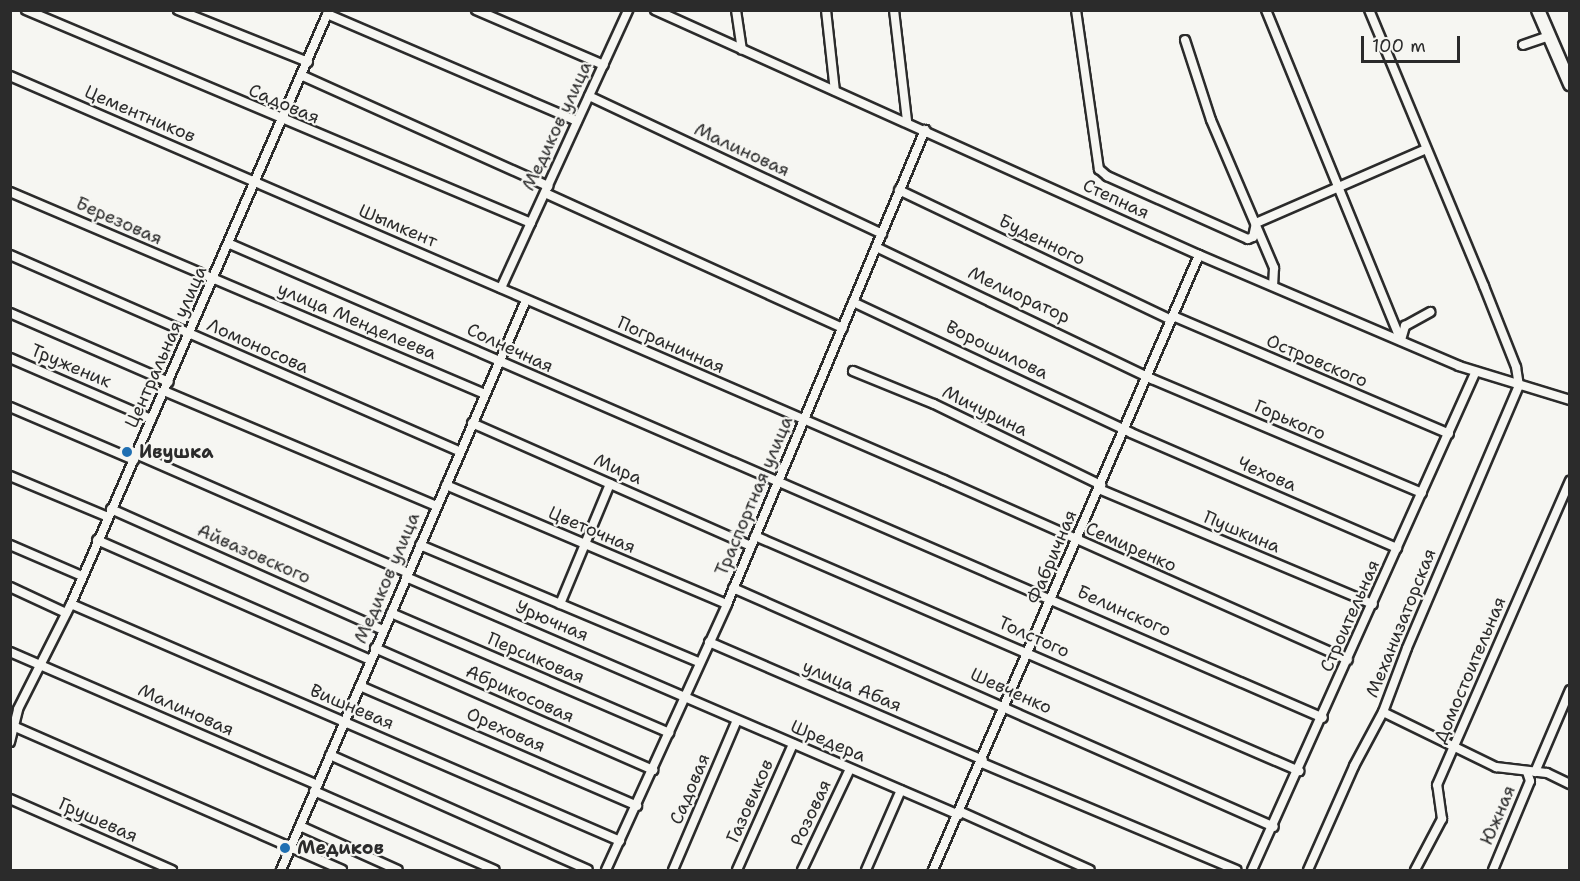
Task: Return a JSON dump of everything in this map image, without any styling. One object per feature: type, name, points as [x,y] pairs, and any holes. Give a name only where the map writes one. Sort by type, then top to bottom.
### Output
[{"type":"street","name":"Садовая","points":[[26,10],[283,122],[531,223]]},
{"type":"street","points":[[178,10],[308,62]]},
{"type":"street","points":[[476,10],[604,64]]},
{"type":"street","name":"Медиков улица","points":[[501,288],[628,10]]},
{"type":"street","name":"Степная","points":[[655,10],[907,121],[1198,255],[1475,373],[1569,400]]},
{"type":"street","points":[[736,10],[742,50]]},
{"type":"street","points":[[826,10],[835,91]]},
{"type":"street","points":[[894,10],[907,121]]},
{"type":"street","points":[[1077,10],[1099,169],[1107,176],[1248,239],[1253,237],[1256,224]]},
{"type":"street","points":[[1266,10],[1401,340]]},
{"type":"street","points":[[1369,10],[1500,326],[1519,386]]},
{"type":"street","points":[[1538,10],[1569,84]]},
{"type":"street","name":"Центральная улица","points":[[10,742],[18,710],[71,604],[97,540],[257,183],[328,12]]},
{"type":"street","points":[[328,12],[578,121]]},
{"type":"street","points":[[1523,45],[1549,36]]},
{"type":"street","points":[[1185,40],[1211,120],[1274,268],[1273,286]]},
{"type":"street","name":"Цементников","points":[[10,76],[257,183]]},
{"type":"street","points":[[303,76],[843,327]]},
{"type":"street","name":"Малиновая","points":[[589,96],[882,234]]},
{"type":"street","name":"Траспортная улица","points":[[606,870],[727,604],[925,130]]},
{"type":"street","points":[[1256,224],[1426,149]]},
{"type":"street","name":"Шымкент","points":[[257,183],[526,300]]},
{"type":"street","name":"Буденного","points":[[899,190],[1172,318]]},
{"type":"street","name":"Березовая","points":[[10,192],[214,280]]},
{"type":"street","name":"Солнечная","points":[[230,244],[777,482]]},
{"type":"street","name":"Мелиоратор","points":[[876,247],[1146,374]]},
{"type":"street","name":"Ломоносова","points":[[10,255],[459,451]]},
{"type":"street","name":"Фабричная","points":[[933,870],[960,813],[1198,255]]},
{"type":"street","name":"улица Менделеева","points":[[214,280],[485,394]]},
{"type":"street","name":"Медиков улица","points":[[281,870],[382,630],[526,300]]},
{"type":"street","name":"Пограничная","points":[[526,300],[803,421]]},
{"type":"street","name":"Ворошилова","points":[[853,302],[1125,428]]},
{"type":"street","points":[[1401,340],[1405,326],[1430,312]]},
{"type":"street","points":[[10,313],[169,382]]},
{"type":"street","name":"Островского","points":[[1172,318],[1449,434]]},
{"type":"street","name":"Труженик","points":[[10,358],[152,419]]},
{"type":"street","name":"Мичурина","points":[[853,371],[915,396],[1100,487]]},
{"type":"street","name":"Строительная","points":[[1252,870],[1323,718],[1475,373]]},
{"type":"street","name":"Горького","points":[[1146,374],[1422,493]]},
{"type":"street","name":"Механизаторская","points":[[1308,870],[1354,766],[1383,712],[1407,648],[1519,386]]},
{"type":"street","points":[[165,391],[436,506]]},
{"type":"street","points":[[10,406],[135,457],[407,575]]},
{"type":"street","name":"Семиренко","points":[[803,421],[1348,660]]},
{"type":"street","name":"Мира","points":[[472,423],[751,546]]},
{"type":"street","name":"Чехова","points":[[1125,428],[1397,548]]},
{"type":"street","name":"Айвазовского","points":[[10,476],[109,513],[382,630]]},
{"type":"street","name":"Домостоительная","points":[[1414,870],[1442,819],[1435,792],[1569,481]]},
{"type":"street","name":"Белинского","points":[[777,482],[1052,597],[1323,718]]},
{"type":"street","name":"Цветочная","points":[[446,484],[727,604]]},
{"type":"street","points":[[560,604],[610,484]]},
{"type":"street","name":"Пушкина","points":[[1100,487],[1373,604]]},
{"type":"street","name":"Толстого","points":[[755,536],[1299,771]]},
{"type":"street","points":[[97,540],[370,660]]},
{"type":"street","points":[[10,545],[82,576]]},
{"type":"street","points":[[420,545],[699,662]]},
{"type":"street","name":"Урючная","points":[[407,575],[683,697]]},
{"type":"street","points":[[10,587],[66,613]]},
{"type":"street","name":"Шевченко","points":[[733,588],[1005,706],[1274,827]]},
{"type":"street","name":"Вишневая","points":[[71,604],[620,841]]},
{"type":"street","name":"Персиковая","points":[[391,613],[669,733]]},
{"type":"street","name":"улица Абая","points":[[709,642],[1236,870]]},
{"type":"street","name":"Абрикосовая","points":[[375,648],[652,770]]},
{"type":"street","points":[[10,652],[41,665]]},
{"type":"street","name":"Малиновая","points":[[41,665],[495,870]]},
{"type":"street","name":"Ореховая","points":[[360,686],[637,806]]},
{"type":"street","name":"Южная","points":[[1493,870],[1530,781],[1531,772],[1569,690]]},
{"type":"street","name":"Шредера","points":[[683,697],[1090,870]]},
{"type":"street","points":[[1383,712],[1455,750],[1496,767],[1531,772],[1569,784]]},
{"type":"street","name":"Садовая","points":[[673,870],[737,720]]},
{"type":"street","points":[[14,726],[342,870]]},
{"type":"street","name":"Газовиков","points":[[737,870],[794,744]]},
{"type":"street","points":[[330,755],[588,870]]},
{"type":"street","name":"Розовая","points":[[802,870],[850,769]]},
{"type":"street","points":[[866,870],[901,790]]},
{"type":"street","name":"Грушевая","points":[[10,799],[172,870]]},
{"type":"street","points":[[300,826],[398,870]]},
{"type":"place","name":"Ивушка","points":[[127,452]]},
{"type":"place","name":"Медиков","points":[[285,848]]}]
